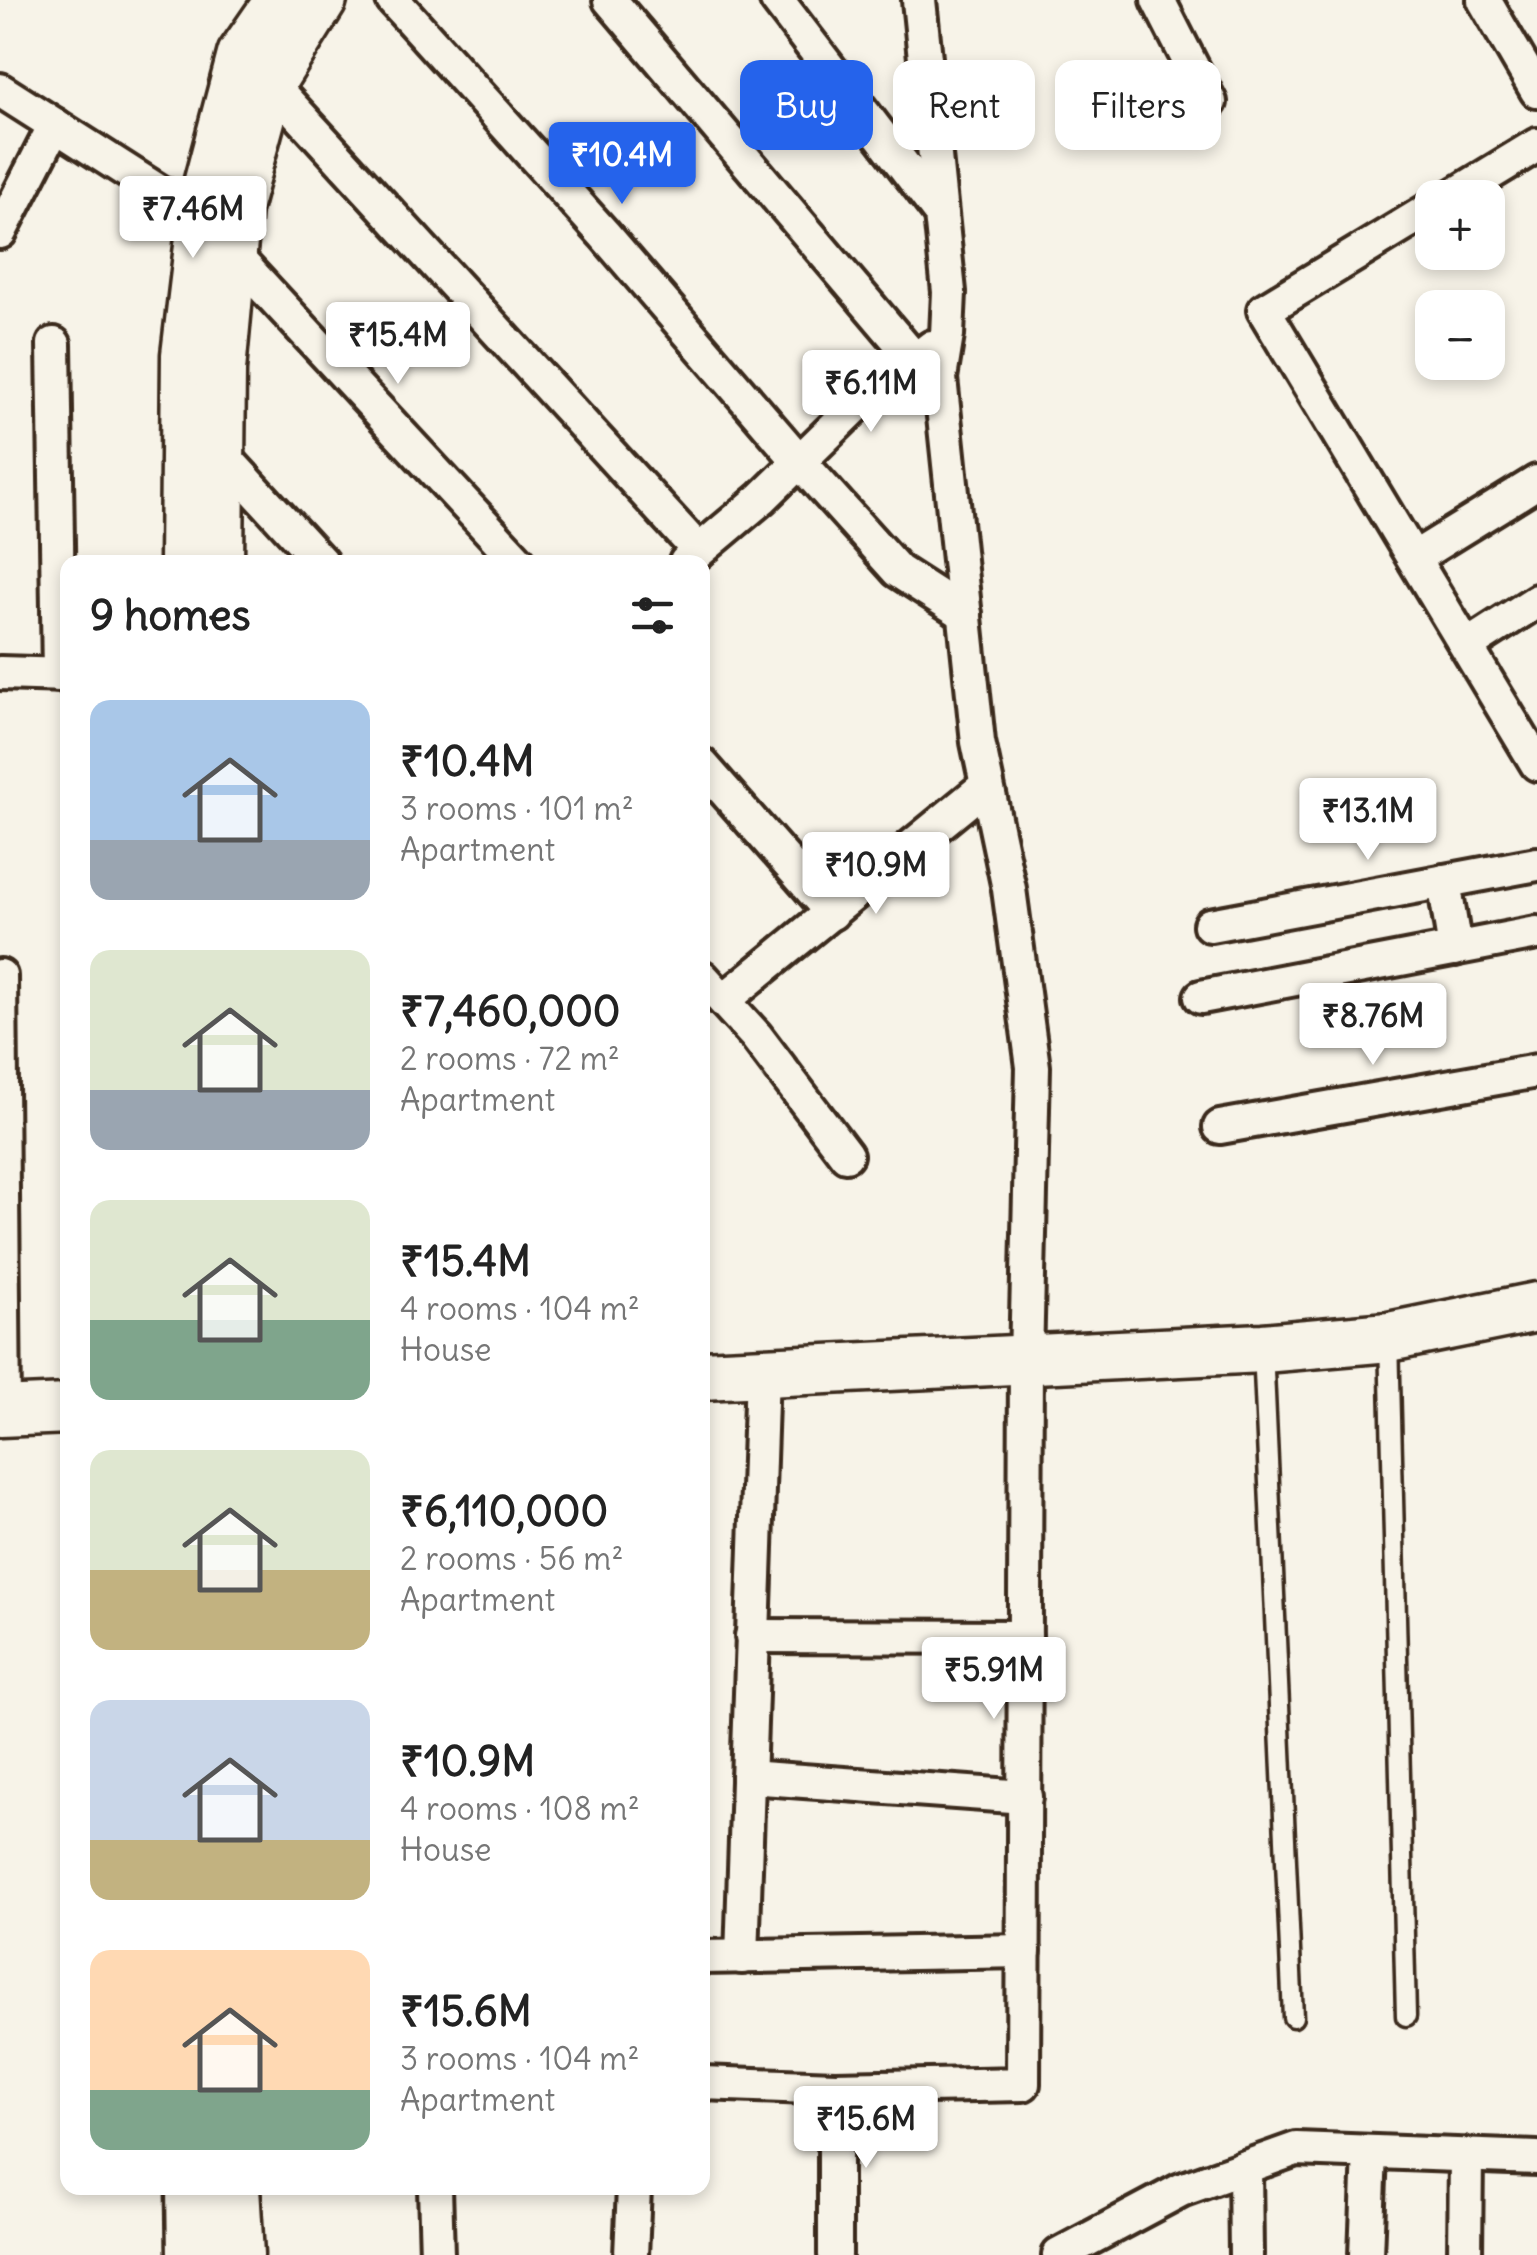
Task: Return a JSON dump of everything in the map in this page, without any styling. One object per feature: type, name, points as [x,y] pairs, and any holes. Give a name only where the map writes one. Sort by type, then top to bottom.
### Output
[{"type":"main road","points":[[219,555],[221,370],[217,236],[206,196],[242,56],[280,0]]},
{"type":"main road","points":[[184,555],[186,355],[217,236],[236,209],[270,83],[322,0]]},
{"type":"main road","points":[[710,1375],[1263,1348],[1389,1337],[1537,1307]]},
{"type":"main road","points":[[2,1412],[60,1409]]},
{"type":"main road","points":[[191,2195],[192,2255]]},
{"type":"main road","points":[[235,2195],[238,2255]]},
{"type":"street","points":[[393,0],[898,570],[965,614]]},
{"type":"street","points":[[610,0],[914,360]]},
{"type":"street","points":[[777,0],[940,212]]},
{"type":"street","points":[[710,2083],[835,2088],[1024,2084],[1026,1360],[1033,1067],[1008,889],[978,742],[940,378],[948,292],[919,0]]},
{"type":"street","points":[[1158,0],[1189,60]]},
{"type":"street","points":[[1484,0],[1537,92]]},
{"type":"street","points":[[270,83],[690,555]]},
{"type":"street","points":[[0,90],[217,236],[513,555]]},
{"type":"street","points":[[0,232],[55,125]]},
{"type":"street","points":[[1480,180],[1537,145]]},
{"type":"street","points":[[1415,218],[1264,310],[1537,764]]},
{"type":"street","points":[[694,555],[762,498],[854,408],[947,335]]},
{"type":"street","points":[[54,344],[60,565]]},
{"type":"street","points":[[220,452],[315,555]]},
{"type":"street","points":[[1414,558],[1537,482]]},
{"type":"street","points":[[1466,646],[1537,600]]},
{"type":"street","points":[[0,673],[60,675]]},
{"type":"street","points":[[710,774],[832,913]]},
{"type":"street","points":[[846,1155],[756,1036],[713,989],[832,913],[987,785]]},
{"type":"street","points":[[1210,925],[1537,864]]},
{"type":"street","points":[[1444,881],[1455,948]]},
{"type":"street","points":[[1201,997],[1537,932]]},
{"type":"street","points":[[0,976],[2,1412]]},
{"type":"street","points":[[1220,1126],[1537,1071]]},
{"type":"street","points":[[742,1958],[762,1372]]},
{"type":"street","points":[[752,1636],[1025,1636]]},
{"type":"street","points":[[748,1777],[1025,1796]]},
{"type":"street","points":[[710,1957],[1024,1952]]},
{"type":"street","points":[[835,2088],[835,2255]]},
{"type":"street","points":[[1059,2255],[1181,2190],[1296,2149],[1537,2158]]},
{"type":"street","points":[[1366,2255],[1370,2152]]},
{"type":"street","points":[[1465,2255],[1466,2156]]},
{"type":"street","points":[[1245,2168],[1246,2255]]},
{"type":"street","points":[[436,2195],[437,2255]]},
{"type":"street","points":[[631,2255],[634,2195]]},
{"type":"lane","points":[[1389,1337],[1406,2016]]},
{"type":"lane","points":[[1263,1348],[1292,2017]]}]
